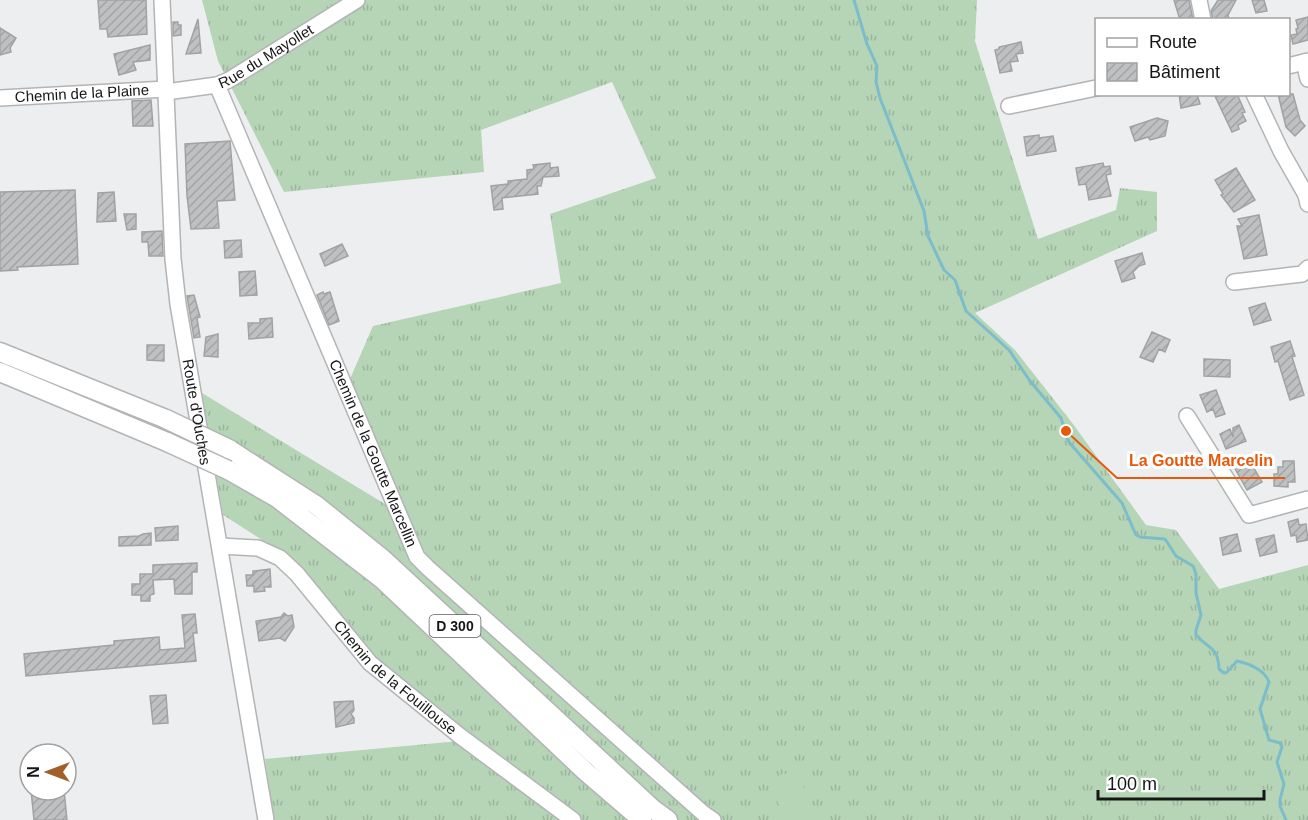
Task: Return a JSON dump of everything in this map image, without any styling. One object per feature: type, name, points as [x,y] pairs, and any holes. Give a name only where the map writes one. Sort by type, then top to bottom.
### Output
[{"type":"main road","name":"D 300","points":[[0,352],[166,419],[229,449],[316,505],[383,559],[542,708],[668,820]]},
{"type":"main road","name":"D 300","points":[[0,372],[167,442],[228,470],[277,498],[383,580],[586,772],[642,820]]},
{"type":"street","name":"Route d'Ouches","points":[[162,0],[173,259],[178,304],[266,820]]},
{"type":"street","name":"Rue du Mayollet","points":[[166,90],[217,85],[229,80],[357,0]]},
{"type":"street","points":[[1199,0],[1203,18]]},
{"type":"street","points":[[1300,63],[1308,79]]},
{"type":"street","name":"Chemin de la Goutte Marcellin","points":[[217,85],[417,557],[713,820]]},
{"type":"street","points":[[1009,106],[1095,88]]},
{"type":"street","name":"Chemin de la Plaine","points":[[0,98],[166,90]]},
{"type":"street","points":[[1255,96],[1281,151],[1306,195],[1308,204]]},
{"type":"street","points":[[1234,282],[1302,274],[1308,268]]},
{"type":"street","points":[[1187,416],[1249,515],[1308,499]]},
{"type":"street","name":"Chemin de la Fouillouse","points":[[221,546],[258,548],[280,558],[297,574],[370,663],[460,736],[573,820]]},
{"type":"green space","points":[[202,0],[977,0],[975,41],[1038,239],[1116,210],[1120,188],[1157,192],[1157,231],[975,313],[1015,350],[1073,424],[1146,525],[1176,530],[1219,589],[1308,565],[1308,820],[274,820],[265,759],[470,740],[374,661],[289,557],[223,515],[202,393],[385,504],[350,379],[373,326],[561,283],[550,214],[656,178],[612,82],[481,130],[484,172],[284,192],[218,61]]},
{"type":"green space","points":[[792,773],[799,776],[818,820],[785,820],[774,793],[774,783],[782,774]]},
{"type":"building","points":[[98,0],[146,0],[147,34],[108,37],[107,29],[100,29]]},
{"type":"building","points":[[1174,0],[1189,0],[1193,18],[1179,18]]},
{"type":"building","points":[[1218,0],[1236,0],[1229,18],[1213,18],[1211,11]]},
{"type":"building","points":[[1252,0],[1264,0],[1267,11],[1256,13]]},
{"type":"building","points":[[1308,17],[1308,40],[1293,44],[1291,35],[1297,34],[1296,20]]},
{"type":"building","points":[[198,19],[201,53],[186,54]]},
{"type":"building","points":[[173,22],[181,25],[181,35],[173,36]]},
{"type":"building","points":[[0,28],[16,38],[10,48],[11,52],[0,55]]},
{"type":"building","points":[[1021,42],[1023,53],[1016,54],[1018,61],[1010,62],[1012,71],[1000,73],[995,50]]},
{"type":"building","points":[[150,45],[150,60],[133,62],[136,70],[119,75],[114,54]]},
{"type":"building","points":[[1293,94],[1300,120],[1305,126],[1295,136],[1286,127],[1278,96]]},
{"type":"building","points":[[1179,96],[1198,96],[1200,104],[1181,108]]},
{"type":"building","points":[[1215,96],[1238,96],[1245,112],[1242,113],[1246,121],[1238,125],[1239,129],[1232,132]]},
{"type":"building","points":[[151,100],[153,126],[133,126],[132,101]]},
{"type":"building","points":[[1157,118],[1168,121],[1165,136],[1150,140],[1148,137],[1135,141],[1130,127]]},
{"type":"building","points":[[1039,135],[1039,138],[1053,136],[1056,151],[1027,156],[1024,137]]},
{"type":"building","points":[[230,141],[235,200],[217,201],[219,228],[191,229],[185,144]]},
{"type":"building","points":[[550,163],[550,168],[558,167],[559,176],[543,177],[541,186],[537,186],[538,194],[502,198],[503,209],[494,210],[491,186],[527,179],[527,170],[534,169],[533,165]]},
{"type":"building","points":[[1103,163],[1104,167],[1110,166],[1111,174],[1106,175],[1111,196],[1089,200],[1086,184],[1079,185],[1076,168]]},
{"type":"building","points":[[1236,168],[1255,200],[1234,212],[1221,195],[1223,194],[1215,180]]},
{"type":"building","points":[[75,190],[78,264],[17,267],[18,270],[0,271],[0,192]]},
{"type":"building","points":[[114,192],[116,221],[97,222],[98,193]]},
{"type":"building","points":[[124,214],[136,214],[136,229],[127,230]]},
{"type":"building","points":[[1259,215],[1267,255],[1244,259],[1237,226],[1242,226],[1238,219]]},
{"type":"building","points":[[162,231],[163,256],[149,256],[148,242],[142,242],[142,232]]},
{"type":"building","points":[[241,240],[242,257],[225,258],[224,241]]},
{"type":"building","points":[[342,244],[348,256],[325,266],[320,254]]},
{"type":"building","points":[[1142,253],[1145,264],[1133,272],[1135,278],[1122,282],[1115,261]]},
{"type":"building","points":[[255,271],[257,295],[240,296],[239,272]]},
{"type":"building","points":[[323,292],[324,294],[330,292],[339,321],[329,325],[317,295]]},
{"type":"building","points":[[194,295],[200,317],[197,318],[200,337],[194,338],[187,296]]},
{"type":"building","points":[[1265,303],[1271,320],[1254,325],[1249,308]]},
{"type":"building","points":[[272,318],[273,337],[249,339],[248,323],[260,323],[260,319]]},
{"type":"building","points":[[1152,332],[1170,340],[1165,352],[1159,349],[1153,362],[1140,357]]},
{"type":"building","points":[[218,334],[218,357],[204,356],[206,337]]},
{"type":"building","points":[[1290,341],[1295,356],[1292,357],[1304,395],[1290,400],[1278,361],[1275,362],[1271,347]]},
{"type":"building","points":[[147,345],[164,345],[164,361],[147,360]]},
{"type":"building","points":[[1204,359],[1230,360],[1230,377],[1204,376]]},
{"type":"building","points":[[1216,390],[1225,414],[1216,417],[1213,409],[1207,412],[1200,395]]},
{"type":"building","points":[[1239,425],[1246,441],[1226,449],[1220,434],[1230,429],[1233,437],[1233,428]]},
{"type":"building","points":[[1248,458],[1262,482],[1247,490],[1233,465]]},
{"type":"building","points":[[1283,461],[1294,461],[1295,482],[1288,482],[1288,487],[1274,486],[1274,474],[1278,474],[1278,467],[1283,467]]},
{"type":"building","points":[[1298,519],[1299,525],[1306,524],[1308,540],[1297,542],[1296,535],[1291,536],[1288,522]]},
{"type":"building","points":[[178,526],[178,540],[156,541],[155,528]]},
{"type":"building","points":[[151,533],[151,545],[119,546],[119,537]]},
{"type":"building","points":[[1237,534],[1241,551],[1223,555],[1220,538]]},
{"type":"building","points":[[1274,535],[1277,552],[1260,556],[1256,539]]},
{"type":"building","points":[[197,563],[197,572],[192,572],[192,594],[175,594],[174,579],[153,580],[154,594],[150,595],[150,601],[141,601],[141,595],[132,595],[132,584],[140,584],[140,574],[153,574],[153,565]]},
{"type":"building","points":[[270,569],[271,587],[264,587],[265,591],[254,592],[254,586],[247,586],[246,575],[253,575],[253,571]]},
{"type":"building","points":[[284,613],[288,616],[292,615],[294,627],[285,641],[280,638],[259,641],[256,621],[281,617]]},
{"type":"building","points":[[195,614],[197,633],[193,633],[196,661],[26,676],[24,654],[114,645],[114,641],[159,637],[160,650],[185,648],[182,615]]},
{"type":"building","points":[[166,695],[168,723],[153,724],[150,696]]},
{"type":"building","points":[[353,701],[354,710],[351,714],[354,723],[336,727],[334,702]]},
{"type":"building","points":[[32,802],[65,802],[67,820],[34,820]]},
{"type":"waterway","points":[[854,0],[867,44],[877,66],[876,82],[880,98],[924,211],[928,236],[944,270],[955,280],[966,311],[1009,350],[1030,381],[1061,418],[1068,441],[1122,503],[1136,535],[1165,539],[1176,556],[1193,566],[1201,615],[1196,635],[1215,652],[1219,669],[1224,673],[1227,672],[1237,661],[1256,668],[1267,678],[1269,682],[1260,709],[1269,740],[1280,743],[1282,747],[1277,762],[1284,784],[1280,806],[1286,820]]},
{"type":"place","name":"La Goutte Marcelin","points":[[1066,431]]}]
